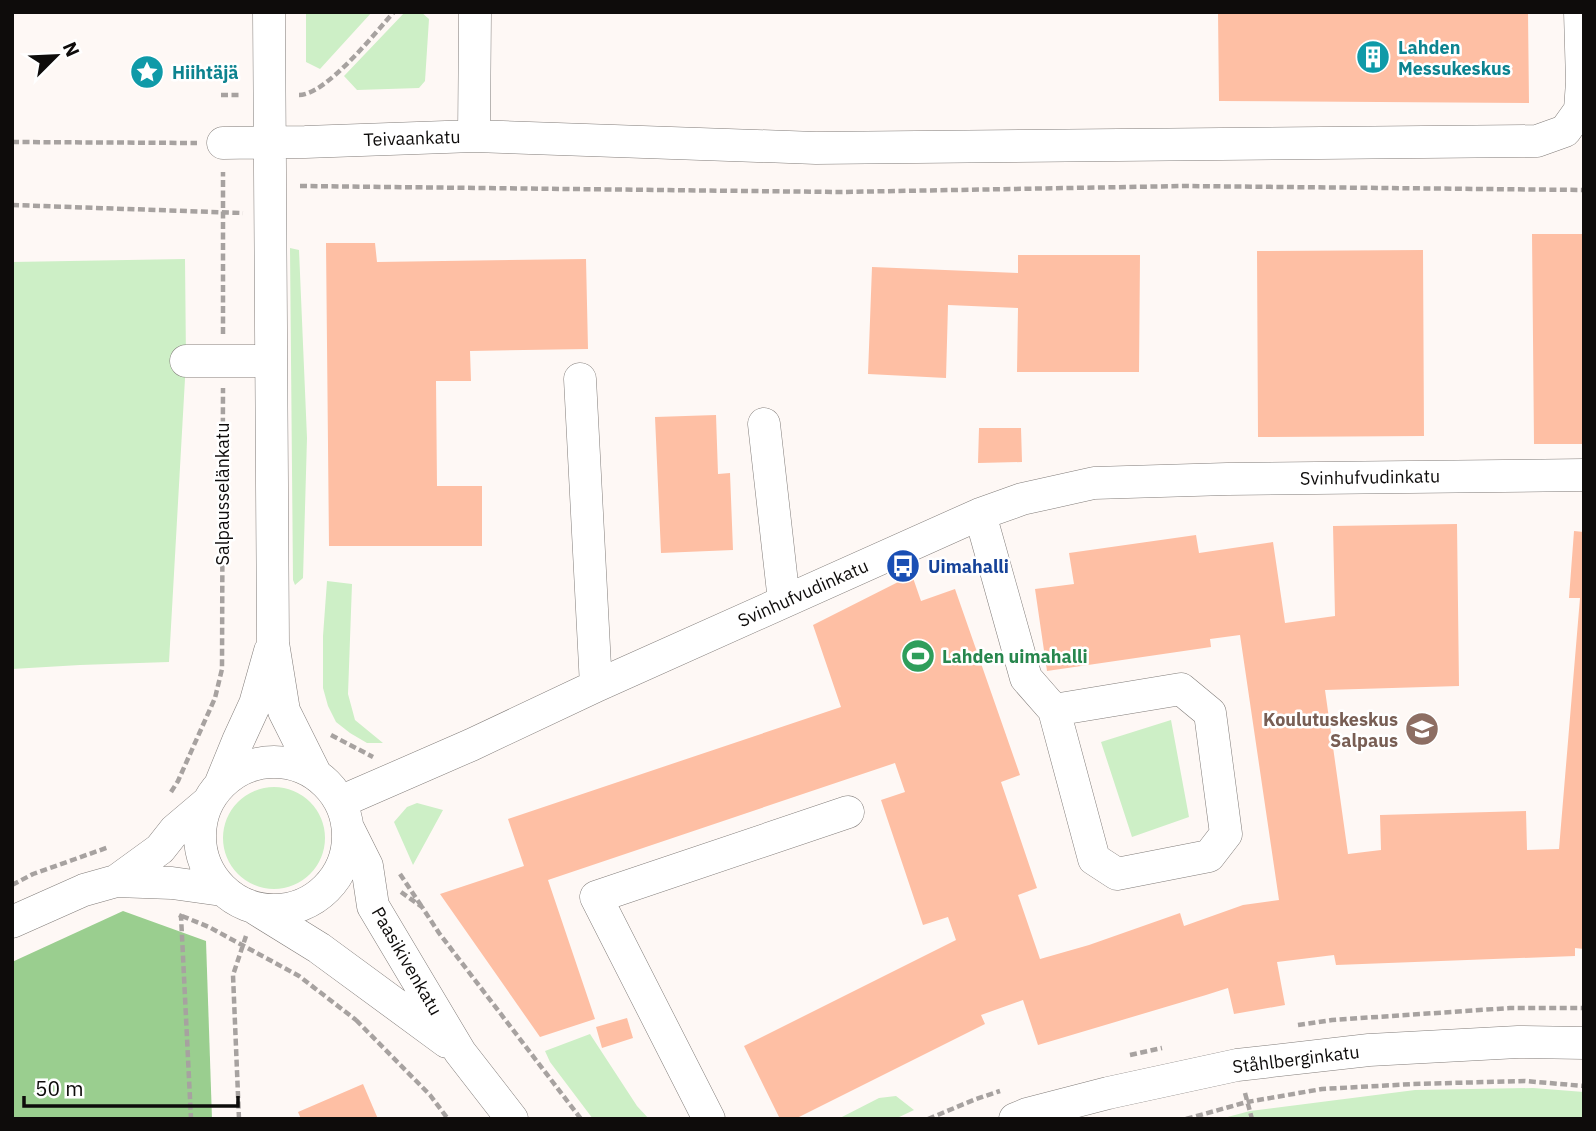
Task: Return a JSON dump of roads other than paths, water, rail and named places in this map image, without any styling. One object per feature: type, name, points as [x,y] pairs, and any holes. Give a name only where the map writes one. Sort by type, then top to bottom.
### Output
[{"type":"street","points":[[269,12],[272,643],[284,711],[316,775]]},
{"type":"street","name":"Teivaankatu","points":[[223,143],[474,136],[475,12]]},
{"type":"street","points":[[474,136],[816,148],[1537,141],[1565,131],[1580,110],[1580,12]]},
{"type":"street","points":[[186,361],[271,360]]},
{"type":"street","points":[[580,379],[596,686]]},
{"type":"street","points":[[764,424],[784,601]]},
{"type":"street","name":"Svinhufvudinkatu","points":[[344,815],[471,745],[596,686],[980,514],[1022,499],[1094,483],[1584,475]]},
{"type":"street","points":[[980,514],[1026,678],[1054,710],[1094,859],[1117,874],[1209,856],[1226,834],[1210,713],[1181,689],[1054,710]]},
{"type":"street","points":[[116,881],[160,849],[175,830],[214,793],[233,774],[249,766],[283,762],[316,775],[329,787],[344,815],[347,849],[341,868],[330,885],[315,898],[296,907],[253,919],[238,902],[222,890],[208,871],[200,848],[200,824],[214,793],[237,741],[255,704],[272,643]]},
{"type":"street","points":[[709,1119],[596,897],[848,811]]},
{"type":"street","name":"Paasikivenkatu","points":[[344,815],[367,866],[373,906],[460,1052],[512,1119]]},
{"type":"street","points":[[12,922],[85,890],[116,881],[172,883],[222,890]]},
{"type":"street","name":"Paasikivenkatu","points":[[253,919],[291,930],[460,1052]]},
{"type":"street","name":"Ståhlberginkatu","points":[[1015,1119],[1108,1093],[1237,1065],[1369,1050],[1518,1042],[1584,1043]]},
{"type":"place","name":"Lahden Messukeskus","points":[[1373,57]]},
{"type":"place","name":"Hiihtäjä","points":[[147,72]]},
{"type":"place","name":"Uimahalli","points":[[903,566]]},
{"type":"place","name":"Lahden uimahalli","points":[[918,656]]},
{"type":"place","name":"Koulutuskeskus Salpaus","points":[[1422,729]]}]
